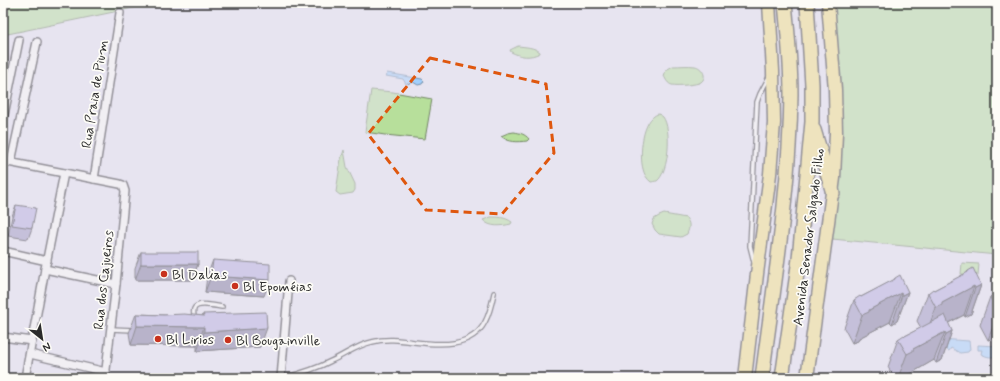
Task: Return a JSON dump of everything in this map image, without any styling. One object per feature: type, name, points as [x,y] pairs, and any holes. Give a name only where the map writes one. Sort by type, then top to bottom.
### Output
[{"type":"highway","name":"Avenida Senador Salgado Filho","points":[[762,378],[788,172],[791,93],[785,3]]},
{"type":"highway","name":"Avenida Senador Salgado Filho","points":[[782,378],[799,259],[812,122],[812,85],[807,3]]},
{"type":"highway","points":[[812,122],[833,193]]},
{"type":"main road","points":[[745,378],[770,174],[774,123],[769,3]]},
{"type":"main road","name":"Avenida Senador Salgado Filho","points":[[807,378],[834,178],[835,90],[828,3]]},
{"type":"street","name":"Rua Praia de Pium","points":[[94,179],[120,13]]},
{"type":"street","points":[[3,120],[19,40]]},
{"type":"street","points":[[11,162],[37,42]]},
{"type":"street","points":[[3,160],[94,179]]},
{"type":"street","points":[[25,378],[64,173]]},
{"type":"street","name":"Rua dos Cajueiros","points":[[94,179],[120,184],[125,190],[106,375]]},
{"type":"street","points":[[3,251],[47,260]]},
{"type":"street","points":[[45,269],[116,284]]},
{"type":"street","points":[[282,378],[289,281]]},
{"type":"street","points":[[3,337],[32,341]]},
{"type":"street","points":[[30,354],[106,375]]},
{"type":"lane","points":[[757,274],[750,246],[757,102],[773,71]]},
{"type":"lane","points":[[282,378],[320,366],[365,344],[375,341],[396,340],[428,344],[466,340],[474,336],[485,322],[489,314],[494,293]]},
{"type":"lane","points":[[194,324],[193,310],[196,306],[200,304],[222,307]]},
{"type":"lane","points":[[111,330],[142,330]]},
{"type":"highlighted area","points":[[430,58],[546,84],[554,153],[502,214],[426,210],[368,134]]},
{"type":"green space","points":[[3,3],[157,3],[3,35]]},
{"type":"green space","points":[[836,3],[997,3],[997,255],[822,238],[833,89],[830,27]]},
{"type":"green space","points":[[518,46],[533,48],[538,50],[540,53],[533,56],[526,56],[511,52],[510,50]]},
{"type":"green space","points":[[673,66],[698,67],[702,70],[704,78],[701,82],[691,85],[672,85],[667,82],[664,76],[666,70]]},
{"type":"green space","points":[[371,90],[393,92],[432,99],[425,139],[365,132]]},
{"type":"green space","points":[[658,114],[663,117],[668,131],[667,160],[661,176],[657,181],[651,182],[643,171],[641,155],[645,130],[648,123]]},
{"type":"green space","points":[[514,132],[520,133],[529,139],[527,141],[514,142],[501,136]]},
{"type":"green space","points":[[344,150],[347,167],[355,184],[355,190],[353,193],[340,195],[336,192],[341,159]]},
{"type":"green space","points":[[664,214],[686,218],[689,225],[687,234],[681,237],[659,234],[652,224],[654,219]]},
{"type":"green space","points":[[491,217],[504,218],[512,222],[511,224],[496,226],[486,223],[483,220]]},
{"type":"green space","points":[[962,263],[979,264],[978,275],[961,274]]},
{"type":"water","points":[[387,73],[422,79],[424,81],[422,84],[418,85],[413,82],[406,84],[403,79],[386,76]]},
{"type":"water","points":[[940,339],[969,341],[970,349],[968,352],[960,353],[951,348],[949,351],[942,347]]},
{"type":"water","points":[[978,345],[997,346],[997,356],[989,357],[981,354],[982,350],[978,350]]},
{"type":"building","points":[[16,205],[36,208],[32,228],[12,225]]},
{"type":"building","points":[[141,252],[198,252],[198,264],[141,264]]},
{"type":"building","points":[[213,260],[270,264],[270,280],[211,276]]},
{"type":"building","points":[[973,268],[981,285],[975,288],[974,286],[942,303],[942,305],[936,308],[928,293]]},
{"type":"building","points":[[900,275],[908,292],[902,295],[901,293],[862,315],[854,300]]},
{"type":"building","points":[[996,293],[997,294],[997,310],[990,297]]},
{"type":"building","points":[[266,312],[267,328],[204,332],[204,327],[137,326],[136,314],[184,314],[204,316],[203,314]]},
{"type":"building","points":[[945,315],[952,331],[946,334],[945,332],[913,349],[913,351],[907,354],[898,339]]},
{"type":"place","name":"Bl Dalias","points":[[164,274]]},
{"type":"place","name":"Bl Epoméias","points":[[235,286]]},
{"type":"place","name":"Bl Lirios","points":[[158,339]]},
{"type":"place","name":"Bl Bougainville","points":[[228,340]]}]
